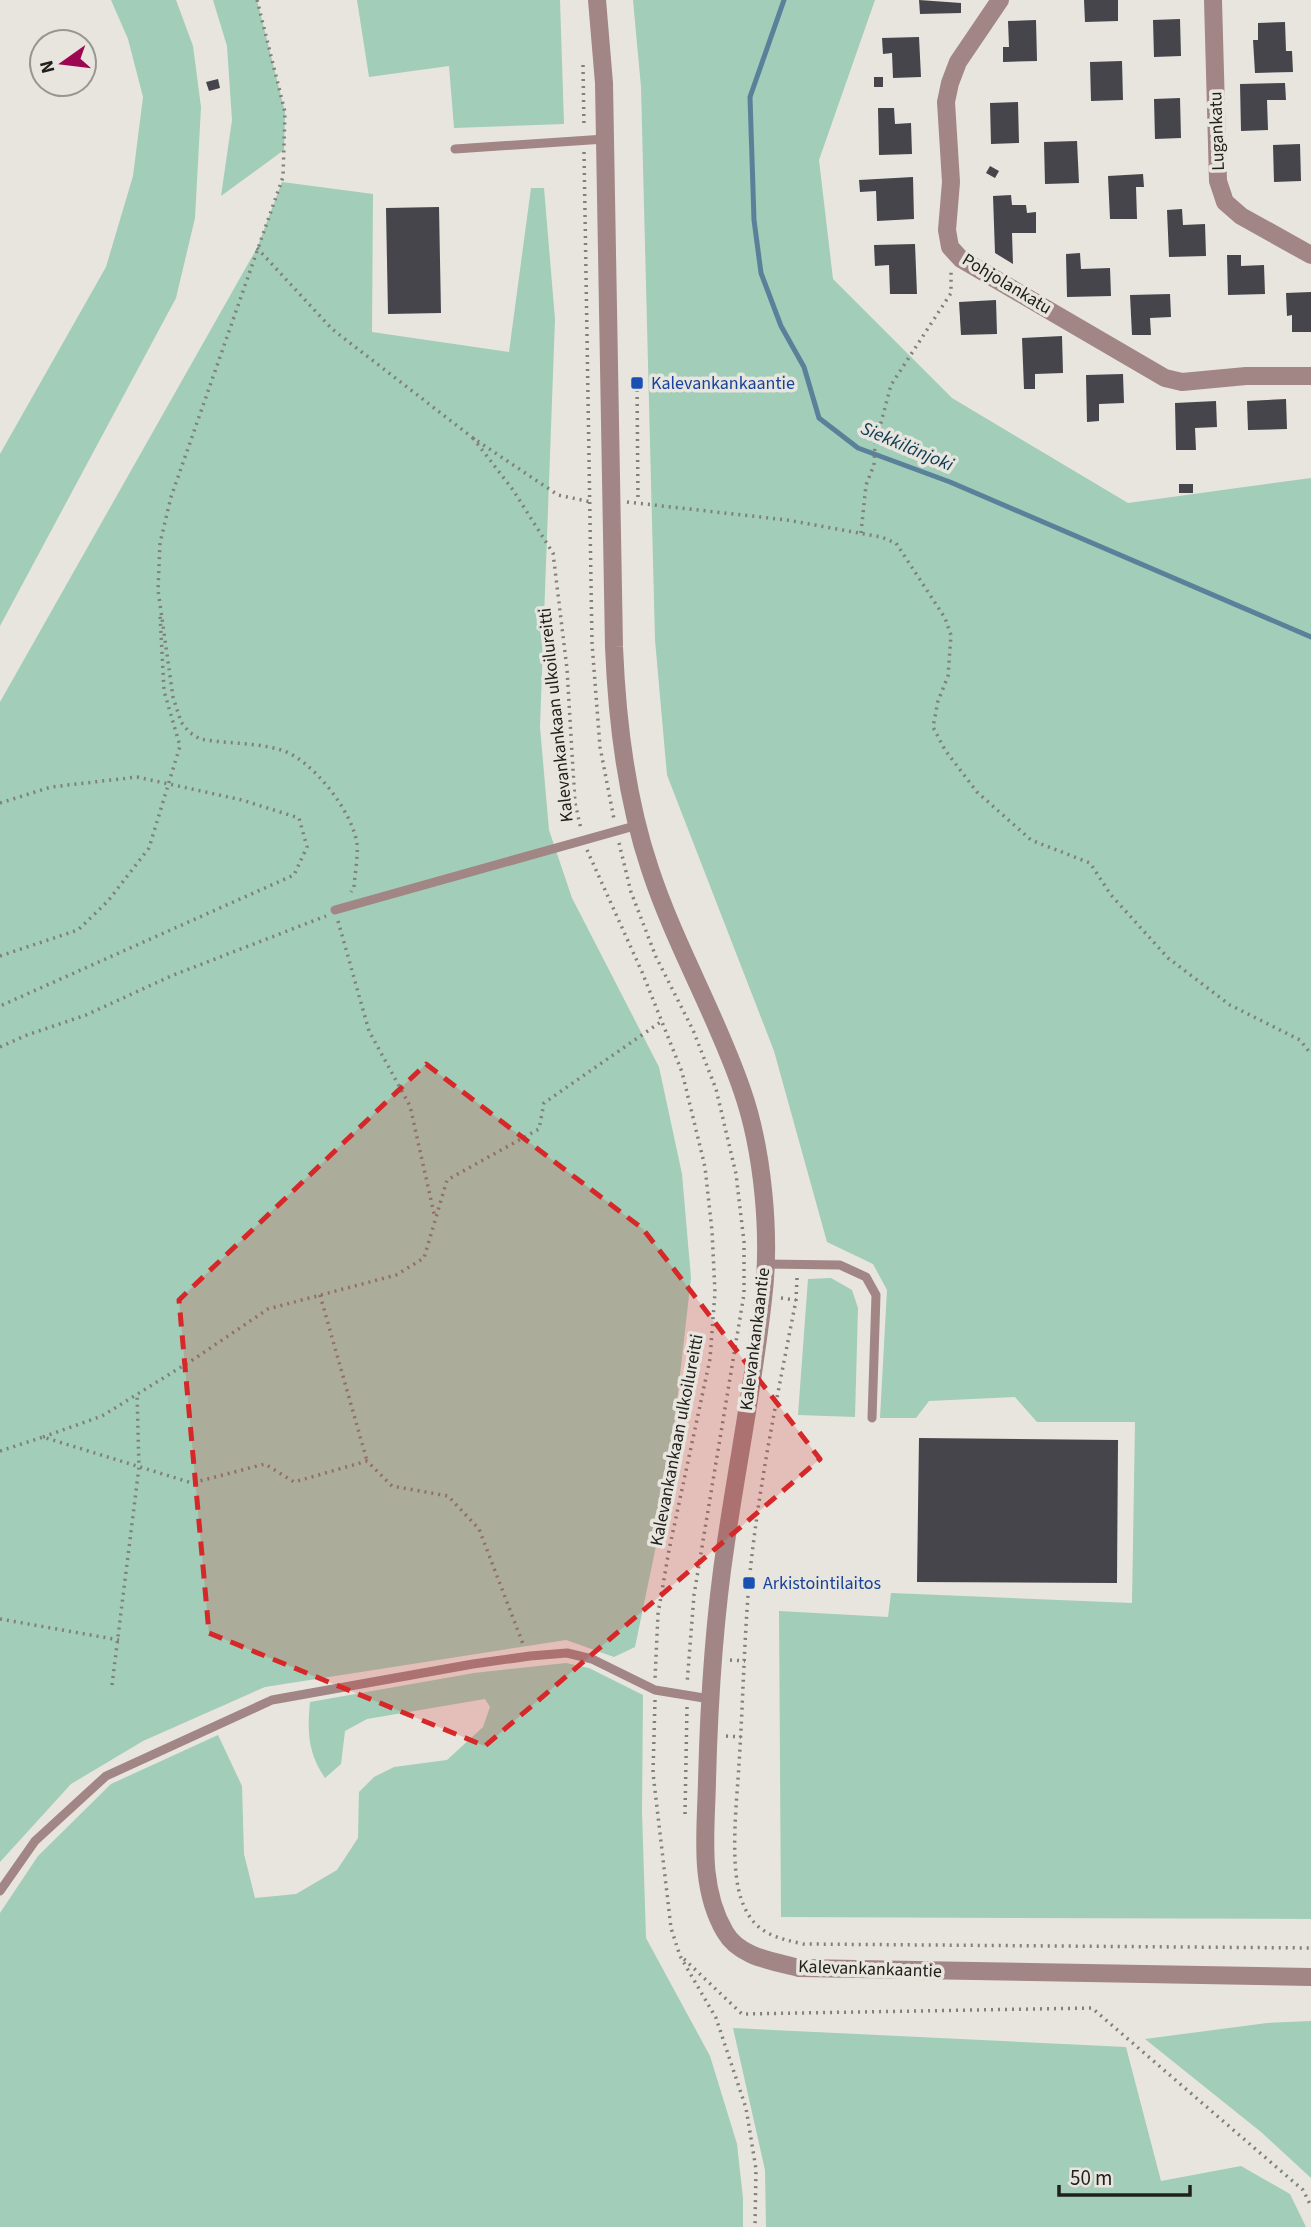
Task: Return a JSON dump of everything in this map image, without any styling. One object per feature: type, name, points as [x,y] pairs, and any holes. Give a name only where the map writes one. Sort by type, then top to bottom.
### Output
[{"type":"street","name":"Kalevankankaantie","points":[[597,0],[605,139],[616,687],[628,781],[649,866],[673,934],[730,1058],[743,1093],[754,1140],[766,1224],[764,1296],[715,1627],[705,1864],[710,1900],[727,1936],[752,1956],[799,1968],[1311,1977]]},
{"type":"street","name":"Pohjolankatu","points":[[1000,0],[958,62],[946,102],[951,182],[947,230],[950,247],[961,259],[1165,377],[1182,382],[1245,376],[1311,376]]},
{"type":"street","name":"Lugankatu","points":[[1213,0],[1218,181],[1225,202],[1241,216],[1311,255]]},
{"type":"lane","points":[[455,149],[605,139]]},
{"type":"lane","points":[[335,910],[638,825]]},
{"type":"lane","points":[[765,1264],[839,1265],[866,1277],[876,1296],[872,1418]]},
{"type":"lane","points":[[0,1891],[35,1841],[106,1776],[272,1700],[527,1656],[567,1653],[592,1659],[655,1690],[710,1699]]},
{"type":"path","points":[[0,956],[78,930],[108,901],[149,848],[180,746],[163,691],[160,543],[172,497],[283,177],[285,112],[257,0]]},
{"type":"path","points":[[861,533],[866,485],[891,385],[951,293],[950,247]]},
{"type":"path","points":[[257,248],[332,329],[473,438],[558,495],[589,502],[638,502],[786,520],[881,537],[896,543],[945,618],[951,635],[948,676],[938,701],[933,727],[945,750],[977,792],[1031,840],[1090,863],[1111,895],[1168,958],[1230,1004],[1300,1040],[1311,1054]]},
{"type":"path","points":[[637,383],[638,502]]},
{"type":"path","name":"Kalevankankaan ulkoilureitti","points":[[473,438],[513,490],[553,553],[567,669],[575,803],[583,840],[682,1072],[705,1167],[715,1292],[710,1359],[658,1614],[653,1773],[671,1928],[680,1956],[716,2018],[746,2108],[756,2169],[755,2227]]},
{"type":"path","points":[[0,1047],[86,1015],[172,976],[327,916],[344,903],[354,887],[357,843],[349,820],[319,775],[297,756],[279,749],[200,739],[180,722],[173,697],[159,590]]},
{"type":"path","points":[[0,803],[51,787],[137,777],[242,800],[299,818],[307,847],[294,875],[0,1006]]},
{"type":"path","points":[[335,910],[369,1031],[410,1106],[435,1220]]},
{"type":"path","points":[[0,1451],[102,1416],[268,1309],[396,1275],[424,1258],[447,1180],[538,1129],[544,1103],[662,1021]]},
{"type":"path","points":[[797,1263],[796,1300],[767,1453],[749,1583],[736,1818],[736,1879],[743,1906],[756,1924],[771,1936],[803,1944],[1311,1948]]},
{"type":"path","points":[[320,1295],[367,1461],[392,1486],[448,1496],[479,1529],[527,1656]]},
{"type":"path","points":[[112,1685],[139,1467],[137,1394]]},
{"type":"path","points":[[43,1437],[192,1483],[265,1464],[294,1482],[367,1461]]},
{"type":"path","points":[[0,1619],[119,1640]]},
{"type":"path","points":[[680,1956],[742,2014],[1092,2008],[1303,2190],[1311,2206]]},
{"type":"highlighted area","points":[[426,1064],[643,1229],[820,1459],[485,1746],[209,1633],[179,1300]]},
{"type":"green space","points":[[111,0],[176,0],[193,46],[201,107],[195,218],[176,298],[0,626],[0,454],[106,267],[133,176],[143,97],[128,39]]},
{"type":"green space","points":[[213,0],[257,0],[285,112],[284,150],[221,196],[232,120],[227,46]]},
{"type":"green space","points":[[357,0],[560,0],[564,124],[454,128],[449,66],[369,77]]},
{"type":"green space","points":[[633,0],[875,0],[819,160],[833,279],[952,398],[1128,503],[1311,478],[1311,1919],[781,1917],[779,1611],[888,1617],[891,1593],[1132,1603],[1135,1422],[1037,1422],[1015,1397],[929,1401],[916,1418],[880,1418],[887,1290],[873,1264],[827,1242],[774,1051],[667,775],[655,640],[641,87]]},
{"type":"green space","points":[[282,182],[373,194],[372,332],[509,352],[531,188],[544,188],[555,319],[540,727],[549,830],[572,898],[659,1067],[682,1174],[691,1278],[666,1498],[635,1647],[614,1657],[566,1640],[265,1687],[143,1741],[71,1784],[0,1862],[0,702],[257,248]]},
{"type":"green space","points":[[831,1278],[852,1290],[858,1308],[855,1417],[798,1415],[808,1279]]},
{"type":"green space","points":[[566,1663],[589,1668],[643,1695],[642,1812],[646,1938],[710,2056],[737,2144],[743,2227],[0,2227],[0,1913],[38,1856],[111,1784],[218,1735],[242,1786],[244,1854],[255,1898],[296,1894],[337,1870],[358,1838],[359,1792],[374,1777],[394,1767],[447,1760],[483,1727],[490,1707],[485,1699],[367,1719],[345,1731],[341,1764],[325,1778],[315,1760],[310,1742],[310,1702],[474,1673]]},
{"type":"green space","points":[[1311,2021],[1311,2178],[1261,2132],[1145,2039],[1267,2023]]},
{"type":"green space","points":[[733,2028],[1126,2047],[1161,2181],[1241,2166],[1290,2194],[1306,2227],[766,2227],[765,2170]]},
{"type":"building","points":[[919,0],[961,3],[961,13],[920,14]]},
{"type":"building","points":[[1084,0],[1118,0],[1118,21],[1085,22]]},
{"type":"building","points":[[1180,19],[1181,56],[1154,57],[1153,20]]},
{"type":"building","points":[[1036,20],[1037,61],[1003,62],[1003,47],[1009,47],[1008,21]]},
{"type":"building","points":[[1285,22],[1286,51],[1292,51],[1293,72],[1255,73],[1253,40],[1258,40],[1258,23]]},
{"type":"building","points":[[919,37],[921,77],[893,78],[892,53],[883,54],[882,38]]},
{"type":"building","points":[[1122,61],[1123,100],[1091,101],[1090,62]]},
{"type":"building","points":[[874,77],[883,77],[883,87],[874,87]]},
{"type":"building","points":[[218,79],[220,88],[209,91],[206,82]]},
{"type":"building","points":[[1285,83],[1286,100],[1267,100],[1268,130],[1241,131],[1240,84]]},
{"type":"building","points":[[1180,98],[1181,138],[1155,139],[1154,99]]},
{"type":"building","points":[[1018,102],[1019,143],[991,144],[990,103]]},
{"type":"building","points":[[878,108],[894,108],[895,124],[911,123],[912,154],[879,155]]},
{"type":"building","points":[[1077,141],[1079,183],[1045,184],[1044,142]]},
{"type":"building","points":[[1300,144],[1301,181],[1274,182],[1273,145]]},
{"type":"building","points":[[990,166],[999,171],[995,178],[986,173]]},
{"type":"building","points":[[1143,174],[1144,187],[1136,187],[1137,219],[1110,219],[1108,176]]},
{"type":"building","points":[[913,177],[914,219],[877,221],[876,191],[860,192],[859,180]]},
{"type":"building","points":[[1011,195],[1012,205],[1026,205],[1027,213],[1036,212],[1036,233],[1012,233],[1013,264],[995,253],[993,196]]},
{"type":"building","points":[[439,207],[441,313],[388,314],[386,208]]},
{"type":"building","points":[[1182,209],[1183,225],[1205,224],[1206,256],[1169,257],[1167,210]]},
{"type":"building","points":[[915,244],[917,294],[890,294],[889,265],[875,266],[874,245]]},
{"type":"building","points":[[1080,253],[1081,269],[1110,268],[1111,296],[1067,297],[1066,254]]},
{"type":"building","points":[[1227,255],[1241,255],[1241,266],[1264,265],[1265,294],[1228,295]]},
{"type":"building","points":[[1311,292],[1311,332],[1292,332],[1292,315],[1287,316],[1286,293]]},
{"type":"building","points":[[1170,294],[1171,317],[1150,318],[1151,335],[1132,335],[1130,295]]},
{"type":"building","points":[[996,300],[997,334],[961,335],[959,302]]},
{"type":"building","points":[[1062,336],[1063,373],[1035,374],[1035,389],[1024,389],[1022,338]]},
{"type":"building","points":[[1123,374],[1124,403],[1099,404],[1099,421],[1087,422],[1086,375]]},
{"type":"building","points":[[1286,399],[1287,429],[1248,430],[1247,401]]},
{"type":"building","points":[[1216,401],[1217,427],[1195,428],[1196,450],[1176,450],[1175,403]]},
{"type":"building","points":[[1179,484],[1193,484],[1193,493],[1179,493]]},
{"type":"building","points":[[919,1438],[1118,1440],[1117,1583],[917,1582]]},
{"type":"waterway","name":"Siekkilänjoki","points":[[784,0],[750,97],[754,220],[761,273],[781,326],[804,367],[819,418],[858,448],[950,482],[1311,637]]},
{"type":"place","name":"Kalevankankaantie","points":[[637,383]]},
{"type":"place","name":"Arkistointilaitos","points":[[749,1583]]}]
